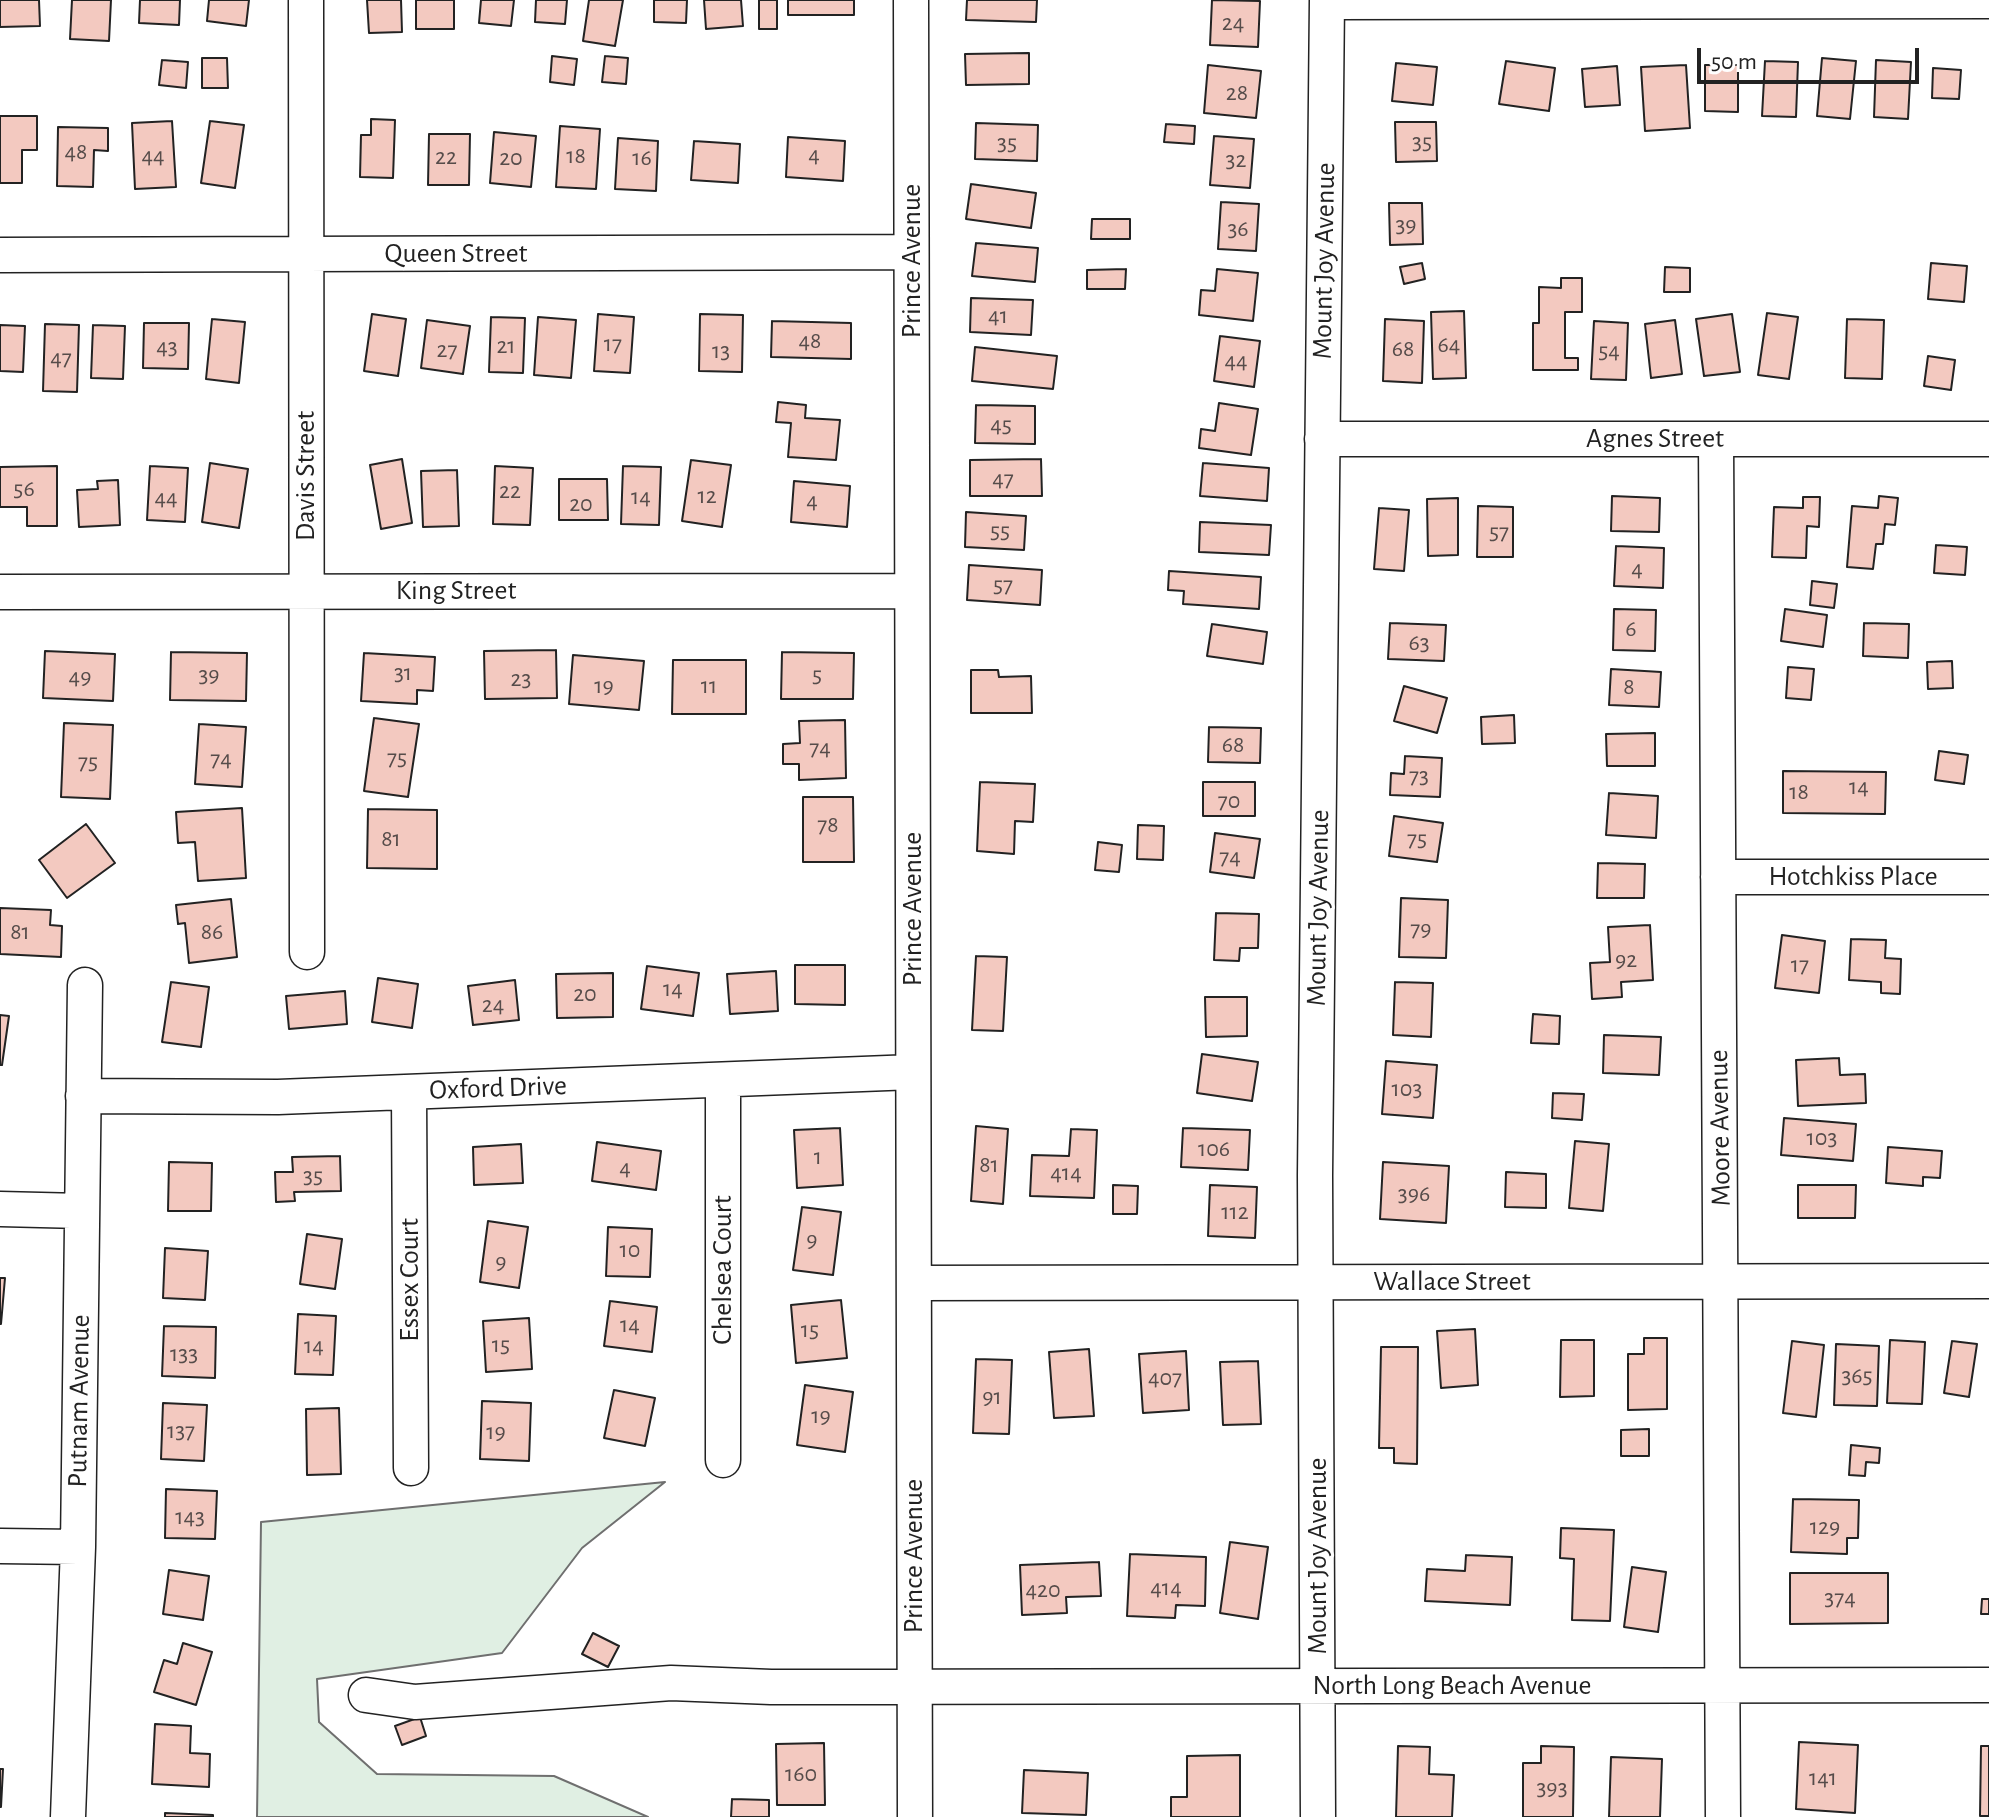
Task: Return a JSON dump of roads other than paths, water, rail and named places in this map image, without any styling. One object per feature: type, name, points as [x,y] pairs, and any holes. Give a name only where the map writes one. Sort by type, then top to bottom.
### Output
[{"type":"street","name":"Davis Street","points":[[306,0],[307,952]]},
{"type":"street","name":"Prince Avenue","points":[[911,0],[915,1817]]},
{"type":"street","points":[[1327,1],[1989,1]]},
{"type":"street","name":"Mount Joy Avenue","points":[[1318,1817],[1318,1282],[1315,1175],[1327,1]]},
{"type":"street","name":"Queen Street","points":[[0,255],[911,252]]},
{"type":"street","name":"Agnes Street","points":[[1322,439],[1989,439]]},
{"type":"street","name":"Moore Avenue","points":[[1716,439],[1723,1817]]},
{"type":"street","name":"King Street","points":[[0,592],[912,591]]},
{"type":"street","name":"Hotchkiss Place","points":[[1718,877],[1989,877]]},
{"type":"street","name":"Putnam Avenue","points":[[68,1817],[78,1547],[85,985]]},
{"type":"street","name":"Oxford Drive","points":[[83,1096],[278,1097],[913,1072]]},
{"type":"street","name":"Chelsea Court","points":[[723,1080],[723,1460]]},
{"type":"street","name":"Essex Court","points":[[409,1092],[411,1468]]},
{"type":"street","points":[[0,1209],[81,1211]]},
{"type":"street","name":"Wallace Street","points":[[914,1283],[1989,1281]]},
{"type":"street","points":[[0,1546],[78,1547]]},
{"type":"street","name":"North Long Beach Avenue","points":[[366,1695],[415,1702],[671,1683],[771,1687],[1989,1685]]}]
